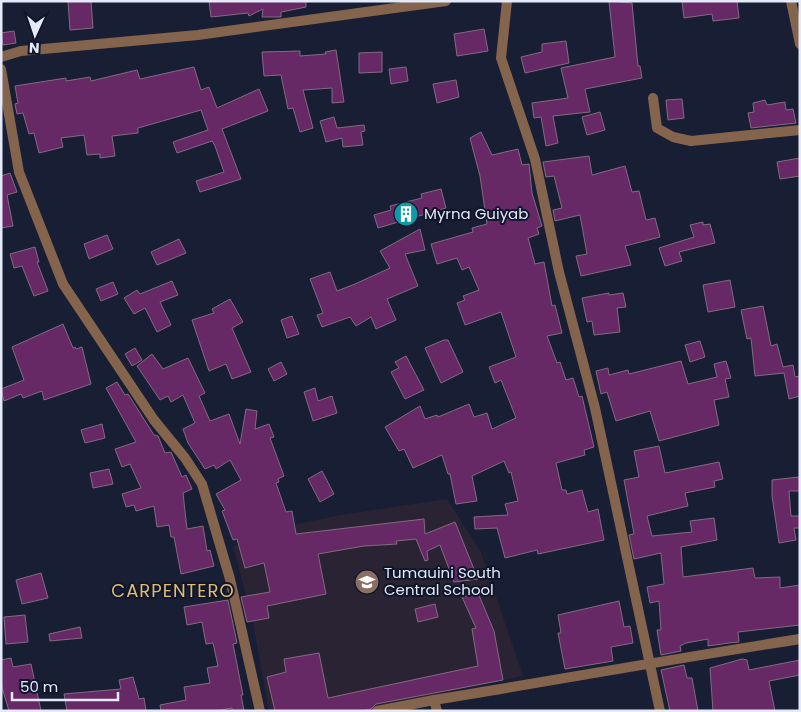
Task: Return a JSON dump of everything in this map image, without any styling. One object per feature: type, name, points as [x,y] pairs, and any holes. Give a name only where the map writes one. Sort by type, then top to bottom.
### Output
[{"type":"street","points":[[1,57],[21,51],[198,35],[446,1]]},
{"type":"street","points":[[507,1],[501,58],[535,159],[559,272],[595,408],[660,711]]},
{"type":"street","points":[[791,1],[800,44]]},
{"type":"street","points":[[1,69],[19,172],[63,284],[102,345],[202,484],[230,579],[260,711]]},
{"type":"street","points":[[653,98],[657,128],[680,140],[691,141],[800,130]]},
{"type":"street","points":[[377,711],[650,662],[800,639]]},
{"type":"street","points":[[434,700],[437,711]]},
{"type":"shaded area","name":"Tumauini South Central School","points":[[447,499],[481,552],[523,676],[362,711],[269,711],[251,613],[233,547],[256,533],[340,515]]},
{"type":"building","points":[[68,1],[91,1],[93,28],[70,30]]},
{"type":"building","points":[[209,1],[306,1],[306,7],[281,12],[281,17],[262,17],[263,9],[249,16],[248,13],[211,17]]},
{"type":"building","points":[[609,1],[632,3],[638,66],[640,66],[642,78],[585,89],[590,112],[553,116],[558,143],[546,146],[541,117],[534,118],[532,103],[568,98],[561,68],[615,57]]},
{"type":"building","points":[[682,1],[737,1],[739,18],[713,21],[712,14],[684,18]]},
{"type":"building","points":[[484,29],[488,51],[457,56],[454,34]]},
{"type":"building","points":[[14,31],[16,43],[3,45],[1,33]]},
{"type":"building","points":[[566,41],[569,63],[525,73],[521,57],[542,52],[542,44]]},
{"type":"building","points":[[336,50],[344,102],[332,103],[332,88],[303,90],[313,128],[300,132],[293,108],[288,109],[281,75],[264,76],[262,52],[300,51],[300,56],[326,54],[325,52]]},
{"type":"building","points":[[382,52],[382,72],[359,73],[359,53]]},
{"type":"building","points":[[194,67],[201,90],[209,87],[217,108],[259,89],[268,111],[222,129],[241,179],[200,192],[196,181],[224,172],[215,146],[212,141],[177,153],[173,142],[208,130],[201,110],[138,128],[138,133],[112,136],[115,156],[100,158],[100,154],[87,155],[84,135],[61,138],[63,147],[39,153],[34,133],[29,134],[23,113],[17,114],[15,104],[18,103],[15,86],[66,78],[66,81],[90,77],[91,81],[137,70],[140,79]]},
{"type":"building","points":[[406,67],[408,81],[391,84],[389,69]]},
{"type":"building","points":[[456,80],[459,97],[437,103],[433,84]]},
{"type":"building","points":[[682,99],[684,118],[668,120],[666,100]]},
{"type":"building","points":[[765,100],[767,105],[785,102],[786,110],[793,109],[796,123],[751,128],[748,113],[754,112],[753,103]]},
{"type":"building","points":[[600,112],[605,130],[587,135],[582,117]]},
{"type":"building","points":[[334,117],[337,128],[364,125],[365,131],[361,132],[363,145],[343,147],[342,138],[326,142],[320,121]]},
{"type":"building","points":[[481,132],[492,155],[518,149],[522,165],[529,164],[532,193],[542,226],[537,228],[539,234],[528,238],[535,264],[544,262],[552,306],[555,305],[562,333],[547,336],[557,363],[560,362],[566,380],[573,378],[579,397],[582,396],[594,447],[584,450],[585,455],[556,463],[562,490],[566,490],[567,494],[582,490],[588,512],[598,509],[604,540],[538,554],[537,550],[505,558],[497,528],[475,529],[474,517],[508,515],[505,504],[518,501],[511,472],[509,473],[504,461],[472,476],[477,501],[456,504],[450,474],[448,474],[442,455],[413,468],[404,449],[399,451],[385,427],[420,406],[425,419],[437,415],[438,417],[469,404],[474,417],[487,413],[492,429],[516,418],[501,380],[495,383],[489,367],[516,357],[501,312],[465,325],[457,303],[465,300],[463,296],[479,290],[469,267],[462,270],[457,258],[437,264],[431,244],[473,232],[472,228],[487,224],[480,176],[470,138]]},
{"type":"building","points":[[589,156],[592,175],[625,166],[632,192],[639,191],[646,220],[655,218],[660,237],[625,246],[631,265],[581,276],[576,256],[587,254],[580,215],[555,221],[553,210],[562,208],[554,176],[546,177],[543,162]]},
{"type":"building","points":[[800,158],[800,176],[780,179],[777,162]]},
{"type":"building","points":[[10,173],[17,192],[7,195],[13,226],[1,228],[1,176]]},
{"type":"building","points":[[441,189],[446,208],[378,228],[374,215],[391,210],[390,206],[422,198],[421,194]]},
{"type":"building","points":[[703,222],[703,225],[710,224],[715,243],[679,252],[682,261],[665,266],[659,248],[694,237],[690,225]]},
{"type":"building","points":[[420,229],[425,250],[405,254],[418,286],[387,299],[396,320],[376,329],[371,317],[356,326],[350,317],[322,327],[317,315],[323,313],[310,279],[330,272],[337,291],[355,284],[390,268],[380,251]]},
{"type":"building","points":[[107,235],[113,249],[89,259],[84,244]]},
{"type":"building","points":[[179,239],[186,253],[157,265],[151,252]]},
{"type":"building","points":[[35,247],[39,262],[37,262],[48,291],[34,296],[22,266],[14,268],[10,254]]},
{"type":"building","points":[[730,280],[735,307],[708,312],[703,285]]},
{"type":"building","points":[[172,281],[178,295],[160,302],[171,325],[157,332],[145,308],[134,314],[124,298],[137,290],[140,294]]},
{"type":"building","points":[[113,282],[118,294],[101,301],[96,289]]},
{"type":"building","points":[[609,293],[609,295],[623,293],[626,307],[617,308],[620,332],[594,335],[592,321],[587,322],[582,298]]},
{"type":"building","points":[[230,299],[243,322],[232,328],[251,372],[232,379],[226,364],[209,371],[192,320],[214,313],[212,309]]},
{"type":"building","points":[[763,306],[771,346],[777,344],[783,367],[793,365],[795,377],[800,376],[800,396],[789,399],[784,373],[755,376],[751,338],[747,339],[741,310]]},
{"type":"building","points":[[292,316],[299,334],[287,338],[281,320]]},
{"type":"building","points":[[63,324],[73,348],[82,347],[91,384],[44,400],[42,391],[23,398],[21,394],[4,401],[1,389],[24,380],[12,347]]},
{"type":"building","points":[[448,340],[463,372],[441,383],[425,348]]},
{"type":"building","points":[[700,341],[705,357],[690,362],[685,345]]},
{"type":"building","points":[[135,348],[142,360],[132,366],[125,354]]},
{"type":"building","points":[[152,354],[163,369],[188,358],[205,393],[199,396],[210,421],[229,414],[240,444],[246,409],[257,411],[255,429],[269,424],[274,437],[270,438],[284,476],[278,479],[279,482],[276,483],[286,512],[292,511],[296,534],[424,519],[425,534],[455,522],[478,579],[454,582],[440,545],[427,551],[428,560],[425,561],[416,539],[396,541],[397,544],[364,546],[318,554],[326,594],[267,606],[269,618],[247,622],[241,597],[270,592],[264,563],[245,568],[237,539],[233,540],[222,511],[225,510],[216,494],[241,480],[230,460],[216,469],[214,465],[205,469],[188,443],[183,429],[195,423],[183,395],[171,402],[168,396],[160,400],[137,366]]},
{"type":"building","points":[[406,356],[424,390],[405,399],[391,372],[399,368],[395,362]]},
{"type":"building","points":[[681,361],[688,384],[717,377],[714,364],[726,361],[731,378],[725,379],[729,397],[714,400],[719,425],[659,441],[650,411],[616,421],[607,392],[601,394],[596,371],[608,368],[609,375],[628,370],[629,374]]},
{"type":"building","points":[[281,362],[287,374],[274,381],[268,369]]},
{"type":"building","points":[[117,382],[125,395],[128,394],[154,435],[158,436],[165,453],[171,452],[182,477],[186,475],[192,489],[183,493],[187,529],[203,526],[207,551],[210,550],[214,566],[181,574],[174,537],[171,537],[169,525],[157,527],[154,506],[136,511],[134,505],[126,507],[122,494],[141,488],[130,464],[122,467],[115,449],[136,442],[106,388]]},
{"type":"building","points":[[315,388],[318,401],[332,396],[337,413],[313,421],[304,392]]},
{"type":"building","points":[[102,424],[105,438],[85,443],[81,430]]},
{"type":"building","points":[[659,446],[665,473],[719,462],[723,479],[714,481],[715,487],[685,493],[688,506],[647,516],[652,536],[692,532],[690,521],[714,518],[717,540],[681,547],[683,577],[753,568],[755,578],[780,577],[780,588],[800,585],[800,625],[738,632],[739,642],[708,646],[708,639],[686,643],[680,646],[681,651],[661,655],[657,630],[661,630],[659,601],[650,603],[647,587],[664,584],[661,553],[634,559],[629,535],[634,534],[624,480],[639,477],[634,451]]},
{"type":"building","points":[[109,469],[113,484],[93,488],[90,473]]},
{"type":"building","points":[[322,471],[334,494],[320,502],[308,479]]},
{"type":"building","points":[[799,477],[800,491],[789,491],[791,516],[800,516],[800,528],[794,528],[796,540],[779,543],[772,496],[772,480]]},
{"type":"building","points":[[41,573],[48,598],[22,604],[16,580]]},
{"type":"building","points":[[478,593],[494,631],[503,680],[376,704],[371,709],[360,711],[275,711],[267,677],[286,672],[284,659],[319,653],[328,698],[478,666],[472,629],[476,628],[462,597]]},
{"type":"building","points":[[228,600],[237,643],[233,644],[243,695],[241,695],[244,711],[232,711],[232,708],[216,711],[161,711],[160,705],[186,700],[184,687],[210,683],[207,668],[218,666],[213,643],[206,644],[202,622],[187,625],[184,607]]},
{"type":"building","points":[[619,601],[624,627],[630,626],[633,643],[611,647],[613,661],[565,669],[558,633],[561,633],[558,615]]},
{"type":"building","points":[[435,604],[438,617],[418,622],[415,609]]},
{"type":"building","points":[[25,615],[28,642],[6,644],[4,617]]},
{"type":"building","points":[[80,627],[82,638],[50,641],[49,634]]},
{"type":"building","points":[[11,658],[13,667],[31,664],[41,711],[9,711],[1,684],[1,660]]},
{"type":"building","points":[[742,659],[747,660],[749,670],[800,660],[800,675],[769,681],[775,711],[713,711],[710,668]]},
{"type":"building","points":[[684,665],[687,678],[692,678],[698,711],[670,711],[661,670]]},
{"type":"building","points":[[133,677],[139,699],[144,698],[146,711],[67,711],[64,694],[121,689],[119,680]]},
{"type":"place","name":"Myrna Guiyab","points":[[406,214]]},
{"type":"place","name":"Tumauini South Central School","points":[[367,582]]},
{"type":"district","name":"CARPENTERO","points":[[173,591]]}]
